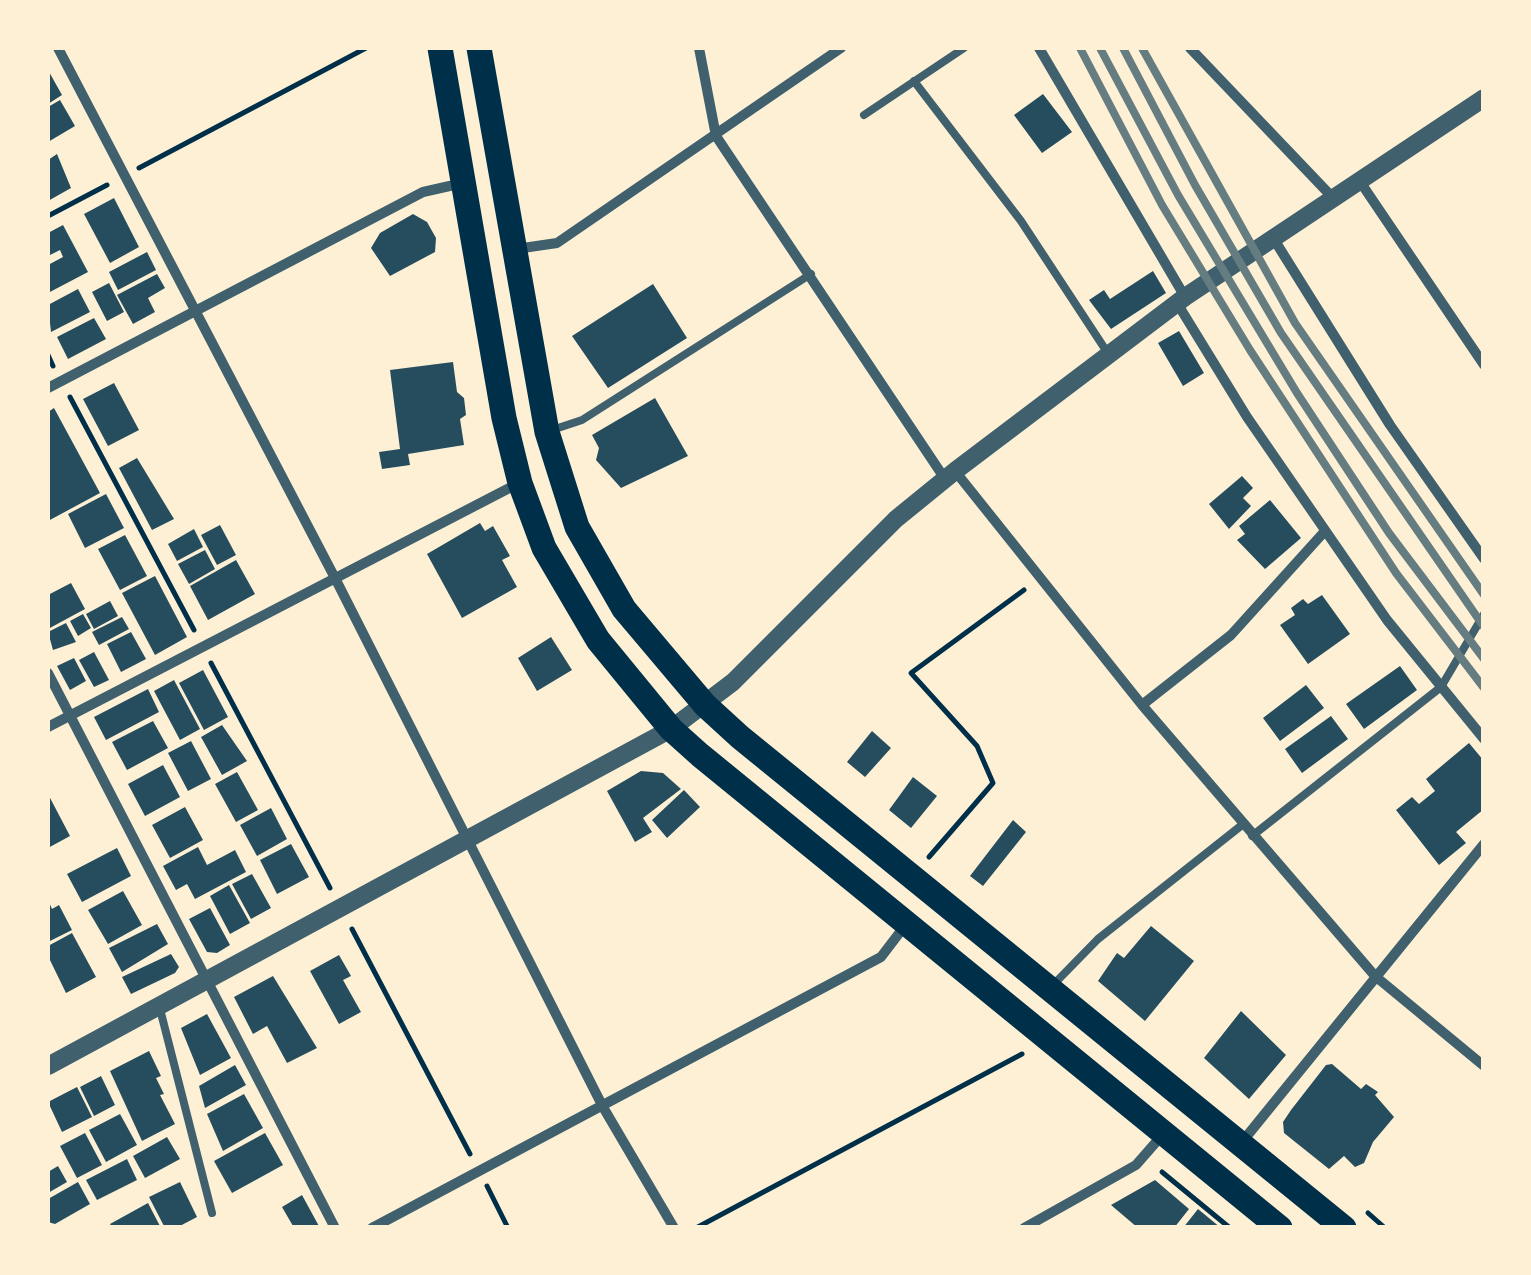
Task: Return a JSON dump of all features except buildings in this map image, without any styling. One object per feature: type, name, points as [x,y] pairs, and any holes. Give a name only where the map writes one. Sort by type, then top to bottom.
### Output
[{"type":"main road","points":[[440,48],[504,418],[520,483],[544,548],[598,640],[671,729],[1280,1228]]},
{"type":"main road","points":[[479,48],[548,432],[562,488],[595,562],[650,644],[705,705],[1344,1228]]},
{"type":"street","points":[[58,48],[335,578],[465,842],[603,1106],[674,1228]]},
{"type":"street","points":[[699,48],[716,136],[950,475],[1252,836],[1375,976],[1484,1066]]},
{"type":"street","points":[[514,249],[557,243],[841,48]]},
{"type":"street","points":[[1039,48],[1181,300],[1326,531],[1387,620],[1484,739]]},
{"type":"street","points":[[1193,48],[1336,200]]},
{"type":"street","points":[[48,1066],[671,729],[705,705],[764,652],[896,519],[950,475],[1181,300],[1275,242],[1484,98]]},
{"type":"street","points":[[48,388],[423,192],[463,183]]},
{"type":"street","points":[[1361,183],[1484,365]]},
{"type":"street","points":[[1275,242],[1390,425],[1484,559]]},
{"type":"street","points":[[48,726],[520,483]]},
{"type":"street","points":[[1142,705],[1231,636],[1326,531]]},
{"type":"street","points":[[48,673],[335,1228]]},
{"type":"street","points":[[1241,1143],[1484,844]]},
{"type":"street","points":[[372,1228],[881,957],[908,922]]},
{"type":"street","points":[[1024,1228],[1136,1164],[1164,1132]]},
{"type":"lane","points":[[864,115],[964,48]]},
{"type":"lane","points":[[914,81],[1021,222],[1110,356]]},
{"type":"lane","points":[[548,432],[582,420],[810,274]]},
{"type":"lane","points":[[1252,836],[1441,687],[1484,614]]},
{"type":"lane","points":[[1049,989],[1098,940],[1242,824]]},
{"type":"lane","points":[[158,1005],[212,1213]]},
{"type":"path","points":[[48,216],[366,48]]},
{"type":"path","points":[[68,394],[198,637]]},
{"type":"path","points":[[929,857],[994,783],[976,746],[911,673],[1040,578]]},
{"type":"path","points":[[210,660],[334,894]]},
{"type":"path","points":[[349,924],[508,1228]]},
{"type":"path","points":[[696,1228],[1022,1054]]},
{"type":"path","points":[[1162,1172],[1230,1228]]},
{"type":"railway","points":[[1080,48],[1162,205],[1250,350],[1396,573],[1484,688]]},
{"type":"railway","points":[[1100,48],[1178,195],[1297,393],[1389,533],[1484,659]]},
{"type":"railway","points":[[1123,48],[1195,185],[1281,333],[1484,627]]},
{"type":"railway","points":[[1142,48],[1295,323],[1484,595]]}]
